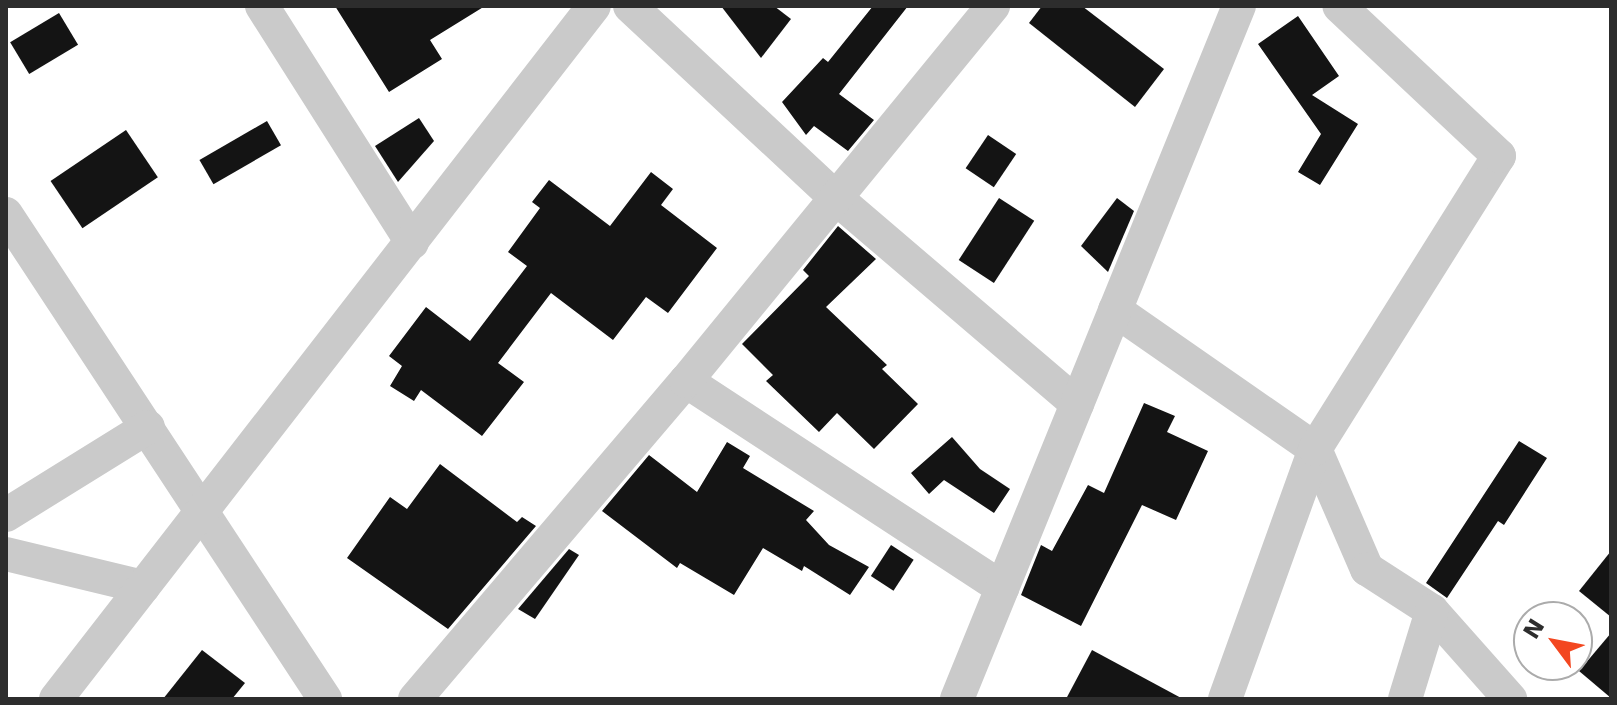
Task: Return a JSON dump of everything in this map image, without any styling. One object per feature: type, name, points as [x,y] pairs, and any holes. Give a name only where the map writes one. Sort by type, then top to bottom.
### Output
[{"type":"street","points":[[262,6],[412,242]]},
{"type":"street","points":[[56,699],[594,6]]},
{"type":"street","points":[[630,6],[836,198],[1077,404]]},
{"type":"street","points":[[415,699],[686,381],[993,6]]},
{"type":"street","points":[[957,699],[1239,6]]},
{"type":"street","points":[[1225,699],[1315,449],[1499,156],[1339,6]]},
{"type":"street","points":[[6,214],[325,699]]},
{"type":"street","points":[[1115,310],[1315,449],[1367,569],[1432,611],[1510,699]]},
{"type":"street","points":[[686,381],[1002,588]]},
{"type":"street","points":[[6,515],[148,427]]},
{"type":"street","points":[[6,554],[143,587]]},
{"type":"street","points":[[1405,699],[1432,611]]},
{"type":"building","points":[[335,6],[485,6],[430,40],[442,59],[389,92]]},
{"type":"building","points":[[721,6],[774,6],[791,19],[761,58]]},
{"type":"building","points":[[873,6],[908,6],[839,94],[874,120],[848,151],[814,126],[806,135],[782,102],[823,58],[828,62]]},
{"type":"building","points":[[1042,6],[1082,6],[1164,69],[1135,107],[1029,23]]},
{"type":"building","points":[[59,13],[78,45],[29,74],[10,42]]},
{"type":"building","points":[[1298,16],[1339,76],[1312,95],[1358,124],[1320,185],[1298,172],[1321,134],[1258,44]]},
{"type":"building","points":[[419,118],[434,141],[398,182],[375,146]]},
{"type":"building","points":[[267,121],[281,145],[213,184],[199,160]]},
{"type":"building","points":[[126,130],[158,177],[82,228],[51,181]]},
{"type":"building","points":[[988,135],[1016,154],[994,187],[966,168]]},
{"type":"building","points":[[651,172],[673,189],[661,205],[717,248],[668,313],[646,297],[613,340],[551,293],[498,363],[524,382],[482,436],[421,390],[414,401],[390,386],[402,366],[389,356],[426,307],[470,341],[527,266],[508,252],[540,208],[532,202],[549,180],[610,226]]},
{"type":"building","points":[[999,198],[1034,221],[994,283],[959,260]]},
{"type":"building","points":[[1117,198],[1134,211],[1108,272],[1081,246]]},
{"type":"building","points":[[838,226],[876,259],[826,307],[887,365],[882,369],[918,404],[874,449],[837,413],[819,432],[766,381],[773,375],[742,344],[809,276],[803,270]]},
{"type":"building","points":[[1144,403],[1175,416],[1167,432],[1208,451],[1176,520],[1142,505],[1081,626],[1021,595],[1041,545],[1052,551],[1088,485],[1104,493]]},
{"type":"building","points":[[952,437],[980,469],[1010,489],[994,513],[944,480],[929,494],[911,473]]},
{"type":"building","points":[[1519,441],[1547,458],[1504,525],[1498,521],[1447,598],[1426,583]]},
{"type":"building","points":[[727,442],[750,456],[743,468],[814,511],[806,520],[829,545],[869,567],[850,595],[804,566],[802,571],[763,548],[734,595],[680,563],[677,568],[602,511],[649,455],[697,492]]},
{"type":"building","points":[[440,464],[517,522],[522,517],[536,526],[448,629],[347,558],[390,497],[407,509]]},
{"type":"building","points":[[891,545],[914,560],[893,591],[871,576]]},
{"type":"building","points":[[569,549],[579,555],[535,619],[518,609]]},
{"type":"building","points":[[1611,551],[1611,617],[1579,591]]},
{"type":"building","points":[[1611,633],[1611,698],[1591,681],[1593,654]]},
{"type":"building","points":[[202,650],[245,683],[232,699],[163,699]]},
{"type":"building","points":[[1092,650],[1183,699],[1066,699]]}]
